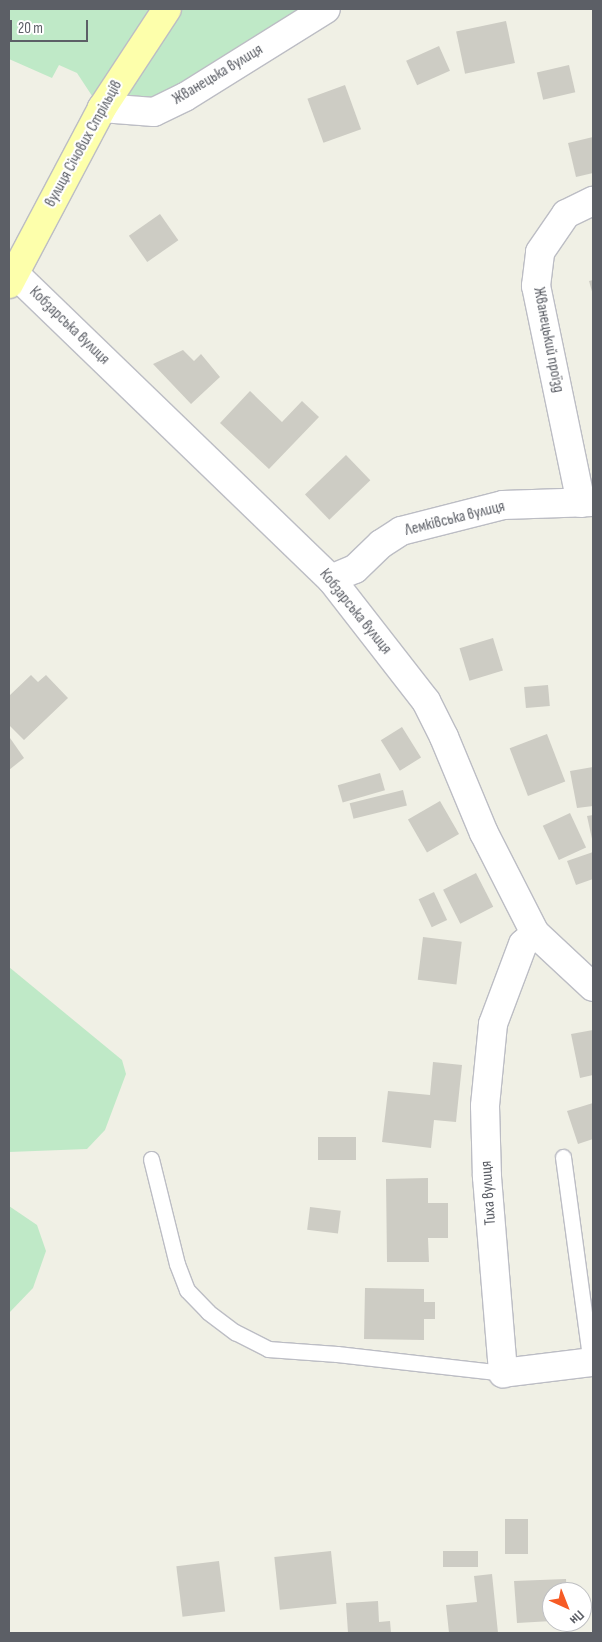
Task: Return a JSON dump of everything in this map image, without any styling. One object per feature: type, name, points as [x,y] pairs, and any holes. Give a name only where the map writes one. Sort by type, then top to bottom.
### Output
[{"type":"main road","name":"вулиця Січових Стрільців","points":[[11,279],[102,108],[166,9]]},
{"type":"street","name":"Жванецька вулиця","points":[[102,108],[154,112],[185,97],[326,9]]},
{"type":"street","name":"Жванецький проїзд","points":[[587,502],[536,286],[540,252],[566,214],[593,201]]},
{"type":"street","name":"Кобзарська вулиця","points":[[11,279],[331,579],[426,701],[444,737],[484,833],[535,933],[593,987]]},
{"type":"street","name":"Лемківська вулиця","points":[[331,579],[355,569],[381,544],[401,532],[503,505],[587,502]]},
{"type":"street","name":"Тиха вулиця","points":[[503,1373],[487,1177],[485,1106],[493,1024],[523,944],[535,933]]},
{"type":"street","points":[[503,1373],[592,1363]]},
{"type":"lane","points":[[563,1158],[592,1363]]},
{"type":"lane","points":[[151,1159],[177,1264],[187,1290],[208,1312],[235,1332],[268,1349],[337,1354],[503,1373]]},
{"type":"green space","points":[[9,9],[323,9],[183,96],[100,108],[77,73],[59,65],[52,78],[9,59]]},
{"type":"green space","points":[[9,967],[122,1060],[126,1074],[105,1130],[87,1149],[9,1152]]},
{"type":"green space","points":[[9,1206],[37,1225],[46,1251],[33,1288],[9,1313]]},
{"type":"building","points":[[506,21],[515,63],[465,74],[456,32]]},
{"type":"building","points":[[439,46],[450,71],[417,85],[406,61]]},
{"type":"building","points":[[569,65],[575,92],[543,100],[537,72]]},
{"type":"building","points":[[345,85],[361,129],[323,143],[307,99]]},
{"type":"building","points":[[593,137],[593,173],[576,177],[568,143]]},
{"type":"building","points":[[160,214],[178,240],[147,262],[129,236]]},
{"type":"building","points":[[593,280],[593,295],[589,281]]},
{"type":"building","points":[[183,350],[194,361],[201,354],[220,377],[191,404],[153,364]]},
{"type":"building","points":[[250,391],[282,422],[302,401],[319,417],[269,469],[220,423]]},
{"type":"building","points":[[346,455],[370,480],[329,520],[305,495]]},
{"type":"building","points":[[493,638],[503,671],[469,681],[460,648]]},
{"type":"building","points":[[31,675],[38,682],[46,675],[68,698],[24,740],[9,725],[9,696]]},
{"type":"building","points":[[548,685],[550,706],[526,708],[524,687]]},
{"type":"building","points":[[402,727],[421,758],[400,771],[381,740]]},
{"type":"building","points":[[547,734],[565,782],[528,796],[510,748]]},
{"type":"building","points":[[10,738],[24,758],[9,770],[9,740]]},
{"type":"building","points":[[593,767],[593,806],[577,808],[570,771]]},
{"type":"building","points":[[380,773],[385,790],[343,802],[338,785]]},
{"type":"building","points":[[403,790],[407,806],[354,819],[350,803]]},
{"type":"building","points":[[440,801],[459,834],[427,852],[408,820]]},
{"type":"building","points":[[570,813],[586,847],[559,860],[543,826]]},
{"type":"building","points":[[593,815],[593,838],[592,839],[587,816]]},
{"type":"building","points":[[593,852],[593,879],[576,885],[567,861]]},
{"type":"building","points":[[476,873],[493,907],[460,924],[443,890]]},
{"type":"building","points":[[434,892],[447,920],[432,927],[419,899]]},
{"type":"building","points":[[423,937],[462,942],[456,984],[418,980]]},
{"type":"building","points":[[593,1030],[593,1075],[580,1078],[571,1034]]},
{"type":"building","points":[[433,1062],[462,1065],[456,1122],[434,1120],[431,1148],[382,1142],[388,1091],[430,1095]]},
{"type":"building","points":[[593,1103],[593,1139],[578,1144],[567,1111]]},
{"type":"building","points":[[318,1137],[356,1137],[356,1160],[318,1160]]},
{"type":"building","points":[[428,1178],[428,1203],[448,1203],[448,1238],[428,1238],[429,1262],[387,1262],[386,1179]]},
{"type":"building","points":[[310,1207],[341,1211],[338,1234],[307,1230]]},
{"type":"building","points":[[365,1288],[424,1289],[424,1302],[435,1302],[435,1319],[424,1319],[424,1340],[364,1339]]},
{"type":"building","points":[[505,1519],[528,1519],[528,1554],[505,1554]]},
{"type":"building","points":[[331,1551],[337,1604],[280,1610],[274,1557]]},
{"type":"building","points":[[443,1551],[478,1551],[478,1567],[443,1567]]},
{"type":"building","points":[[219,1561],[225,1612],[183,1617],[176,1566]]},
{"type":"building","points":[[492,1574],[498,1633],[449,1633],[446,1605],[477,1602],[474,1576]]},
{"type":"building","points":[[566,1579],[566,1582],[542,1582],[542,1622],[517,1623],[514,1581]]},
{"type":"building","points":[[378,1601],[379,1622],[390,1621],[391,1633],[348,1633],[346,1603]]}]
